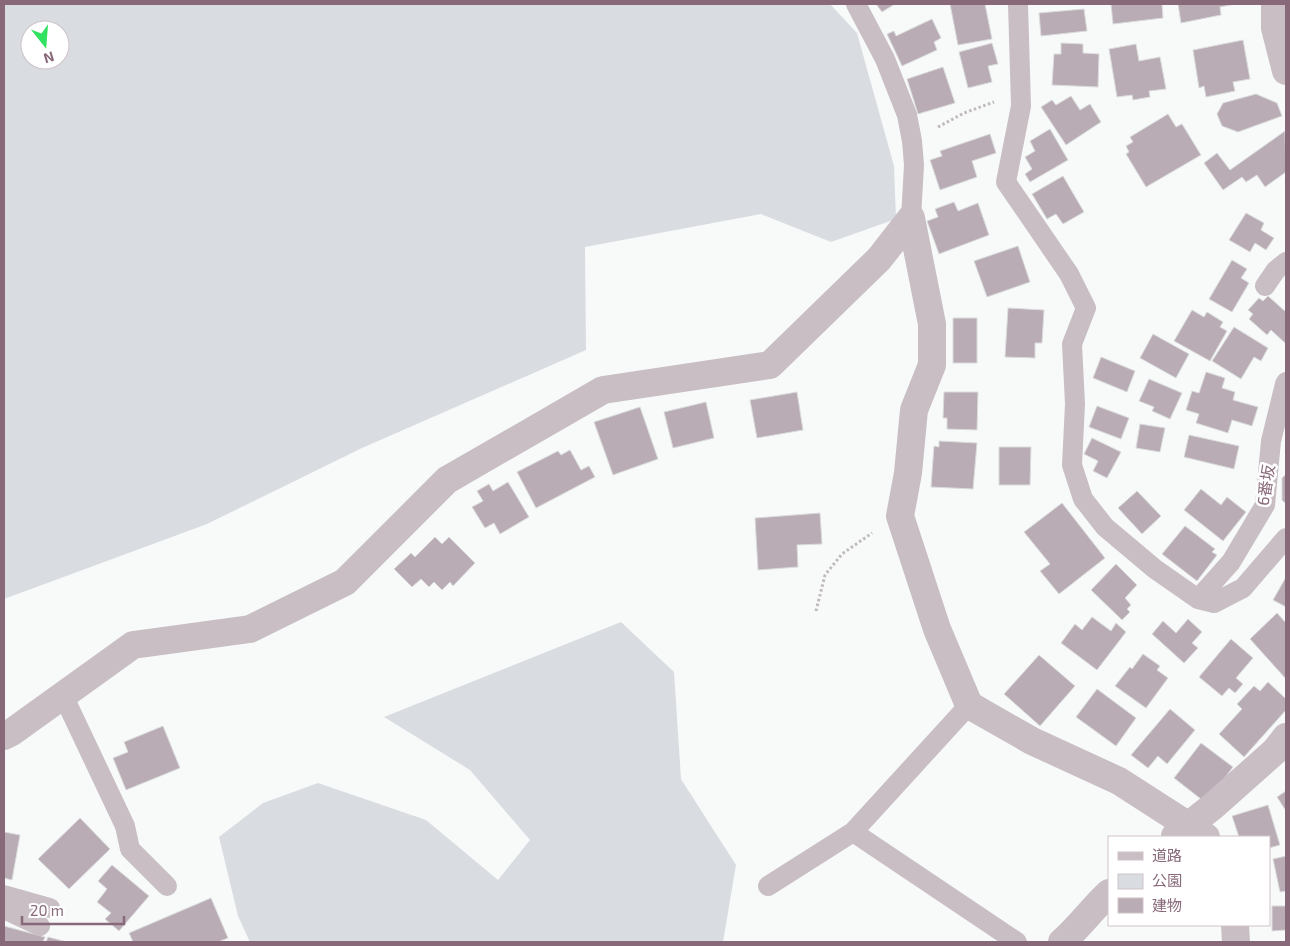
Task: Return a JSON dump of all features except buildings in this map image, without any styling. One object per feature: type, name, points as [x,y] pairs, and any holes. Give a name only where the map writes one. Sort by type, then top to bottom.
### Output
[{"type":"street","points":[[1275,4],[1275,28],[1286,71]]},
{"type":"street","points":[[911,218],[932,324],[932,365],[914,410],[908,474],[900,516],[936,629],[969,705],[1032,741],[1119,782],[1190,833],[1212,807],[1276,751],[1286,737]]},
{"type":"street","points":[[4,736],[133,645],[250,629],[345,582],[447,480],[603,390],[770,365],[879,259],[911,218]]},
{"type":"street","points":[[1062,942],[1108,894]]},
{"type":"street","points":[[1235,926],[1236,942]]},
{"type":"lane","points":[[856,4],[886,60],[907,115],[914,165],[911,218]]},
{"type":"lane","points":[[1018,4],[1021,106],[1006,182],[1069,274],[1086,308],[1072,344],[1076,404],[1072,465],[1084,499],[1105,527],[1155,569],[1198,599],[1214,604],[1244,588],[1286,538]]},
{"type":"lane","points":[[1265,286],[1276,270],[1286,262]]},
{"type":"lane","name":"6番坂","points":[[1198,599],[1230,562],[1265,505],[1271,441],[1286,382]]},
{"type":"lane","points":[[63,695],[125,826],[130,848],[167,886]]},
{"type":"lane","points":[[768,886],[853,832],[969,705]]},
{"type":"lane","points":[[853,832],[1017,942]]},
{"type":"lane","points":[[4,895],[50,908]]},
{"type":"lane","points":[[4,909],[40,926]]},
{"type":"path","points":[[912,140],[964,113],[1020,92]]},
{"type":"path","points":[[816,611],[825,575],[842,554],[874,531],[900,516]]},
{"type":"green space","points":[[4,4],[830,4],[857,33],[894,166],[896,219],[831,242],[761,214],[585,247],[586,350],[362,448],[207,524],[4,599]]},
{"type":"green space","points":[[621,622],[674,672],[681,779],[736,865],[723,942],[250,942],[238,916],[219,837],[263,803],[318,783],[426,820],[498,880],[530,840],[470,770],[384,717]]}]
